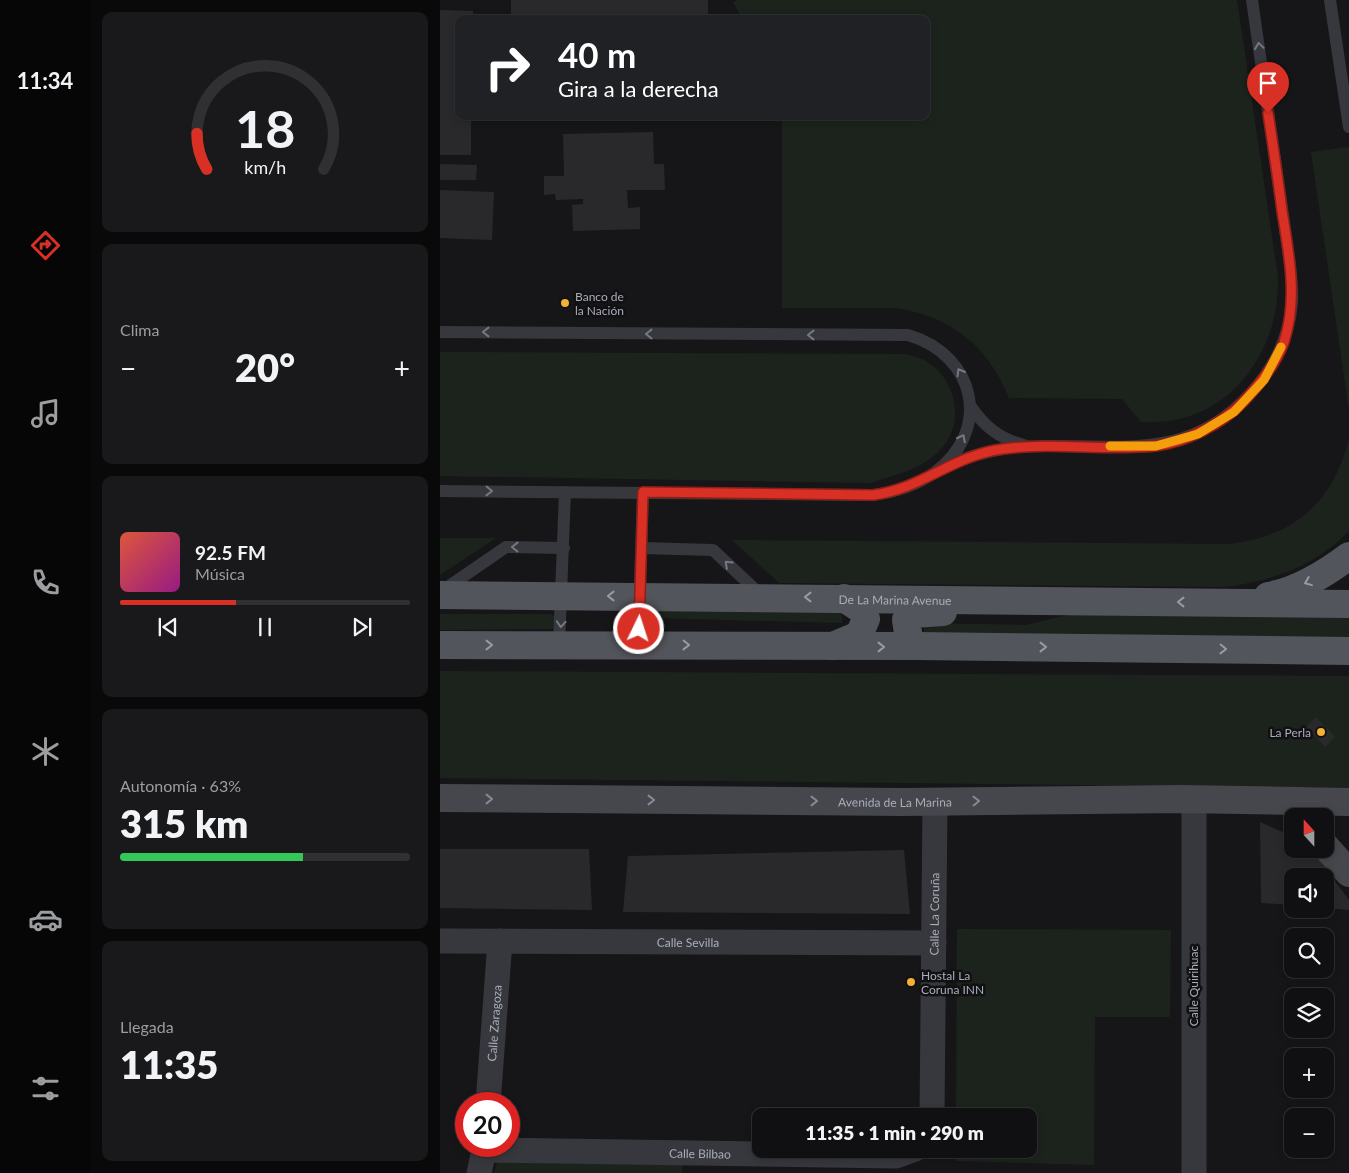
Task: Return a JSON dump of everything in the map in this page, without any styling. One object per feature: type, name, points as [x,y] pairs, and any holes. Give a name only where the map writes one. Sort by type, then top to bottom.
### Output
[{"type":"main road","points":[[1230,602],[1277,594],[1322,576],[1349,556]]},
{"type":"main road","name":"De La Marina Avenue","points":[[440,594],[1349,604]]},
{"type":"main road","points":[[832,647],[858,636],[866,619],[862,610],[844,598]]},
{"type":"main road","points":[[916,646],[909,639],[906,620],[913,614],[925,612],[1017,611],[1051,601]]},
{"type":"main road","points":[[440,645],[916,646],[1349,652]]},
{"type":"main road","name":"Avenida de La Marina","points":[[440,798],[935,802],[1194,800],[1349,802]]},
{"type":"main road","points":[[1250,801],[1284,817]]},
{"type":"main road","points":[[1334,856],[1349,873]]},
{"type":"street","name":"Calle Quirihuac","points":[[1194,800],[1194,1173]]},
{"type":"street","name":"Calle La Coruña","points":[[932,1108],[935,802]]},
{"type":"street","name":"Calle Sevilla","points":[[440,941],[934,943]]},
{"type":"street","name":"Calle Zaragoza","points":[[489,1092],[500,941]]},
{"type":"street","name":"Calle Bilbao","points":[[520,1156],[752,1156]]},
{"type":"lane","points":[[440,491],[873,495],[906,488],[965,458],[984,452],[1035,447],[1156,446],[1198,434],[1234,412],[1264,380],[1284,342],[1292,303],[1290,264],[1252,0]]},
{"type":"lane","points":[[1330,0],[1349,127]]},
{"type":"lane","points":[[440,332],[908,335],[935,346],[956,365],[968,390],[970,419],[965,434],[957,448],[936,472]]},
{"type":"lane","points":[[970,407],[982,423],[994,432],[1011,441],[1035,447]]},
{"type":"lane","points":[[559,645],[563,596],[565,492]]},
{"type":"lane","points":[[638,645],[643,492]]},
{"type":"lane","points":[[440,594],[506,547],[564,548]]},
{"type":"lane","points":[[642,548],[713,550],[763,597]]},
{"type":"shaded area","points":[[738,0],[1237,0],[1278,277],[1276,306],[1269,334],[1258,359],[1242,381],[1222,400],[1198,413],[1171,421],[1141,422],[1122,399],[1009,398],[1000,379],[979,349],[951,327],[917,313],[897,308],[782,308],[782,120],[930,120],[930,15],[740,15],[733,2]]},
{"type":"shaded area","points":[[1349,147],[1349,410],[1311,152]]},
{"type":"shaded area","points":[[440,352],[904,354],[914,356],[929,363],[947,382],[955,406],[955,419],[952,432],[946,443],[930,459],[906,471],[871,483],[440,476]]},
{"type":"shaded area","points":[[1349,439],[1349,531],[1322,554],[1292,570],[1260,581],[1225,587],[779,583],[732,540],[1230,544],[1253,540],[1274,533],[1292,524],[1308,512],[1333,481]]},
{"type":"shaded area","points":[[440,538],[496,538],[440,575]]},
{"type":"shaded area","points":[[656,605],[842,608],[842,623],[656,618]]},
{"type":"shaded area","points":[[440,614],[551,614],[556,617],[553,629],[440,630]]},
{"type":"shaded area","points":[[1071,614],[1349,615],[1349,641],[924,636],[924,623],[1026,625]]},
{"type":"shaded area","points":[[440,671],[1349,676],[1349,788],[440,778]]},
{"type":"shaded area","points":[[957,929],[1171,930],[1170,1017],[1095,1017],[1094,1165],[956,1161],[956,1158],[1037,1158],[1037,1108],[956,1108]]},
{"type":"shaded area","points":[[498,1160],[682,1165],[682,1173],[494,1173]]},
{"type":"building","points":[[511,0],[708,0],[708,15],[511,15]]},
{"type":"building","points":[[440,10],[473,11],[473,15],[455,15],[455,120],[471,120],[471,155],[440,155]]},
{"type":"building","points":[[653,132],[654,164],[664,164],[665,190],[627,190],[628,208],[640,207],[640,229],[573,231],[572,205],[583,204],[583,199],[556,200],[555,194],[544,195],[544,176],[564,176],[563,134]]},
{"type":"building","points":[[440,164],[477,165],[476,180],[440,180]]},
{"type":"building","points":[[440,190],[494,192],[492,240],[440,238]]},
{"type":"building","name":"La Perla","points":[[1316,717],[1335,737],[1325,747],[1306,727]]},
{"type":"building","points":[[1260,822],[1284,832],[1284,858],[1318,858],[1325,868],[1284,868],[1284,904],[1261,903]]},
{"type":"building","points":[[440,849],[589,849],[592,910],[440,908]]},
{"type":"building","points":[[904,850],[910,914],[623,912],[628,856]]},
{"type":"building","points":[[1334,880],[1349,900],[1349,910],[1334,909]]},
{"type":"slow traffic","points":[[1110,446],[1156,446],[1198,434],[1234,412],[1264,380],[1281,347]]},
{"type":"place","name":"Banco de la Nación","points":[[565,303]]},
{"type":"place","name":"La Perla","points":[[1321,732]]},
{"type":"place","name":"Hostal La Coruna INN","points":[[911,982]]},
{"type":"route","points":[[639,629],[643,492],[873,495],[890,493],[906,488],[965,458],[984,452],[1005,448],[1156,446],[1198,434],[1234,412],[1264,380],[1284,342],[1292,303],[1290,264],[1268,113]]}]
